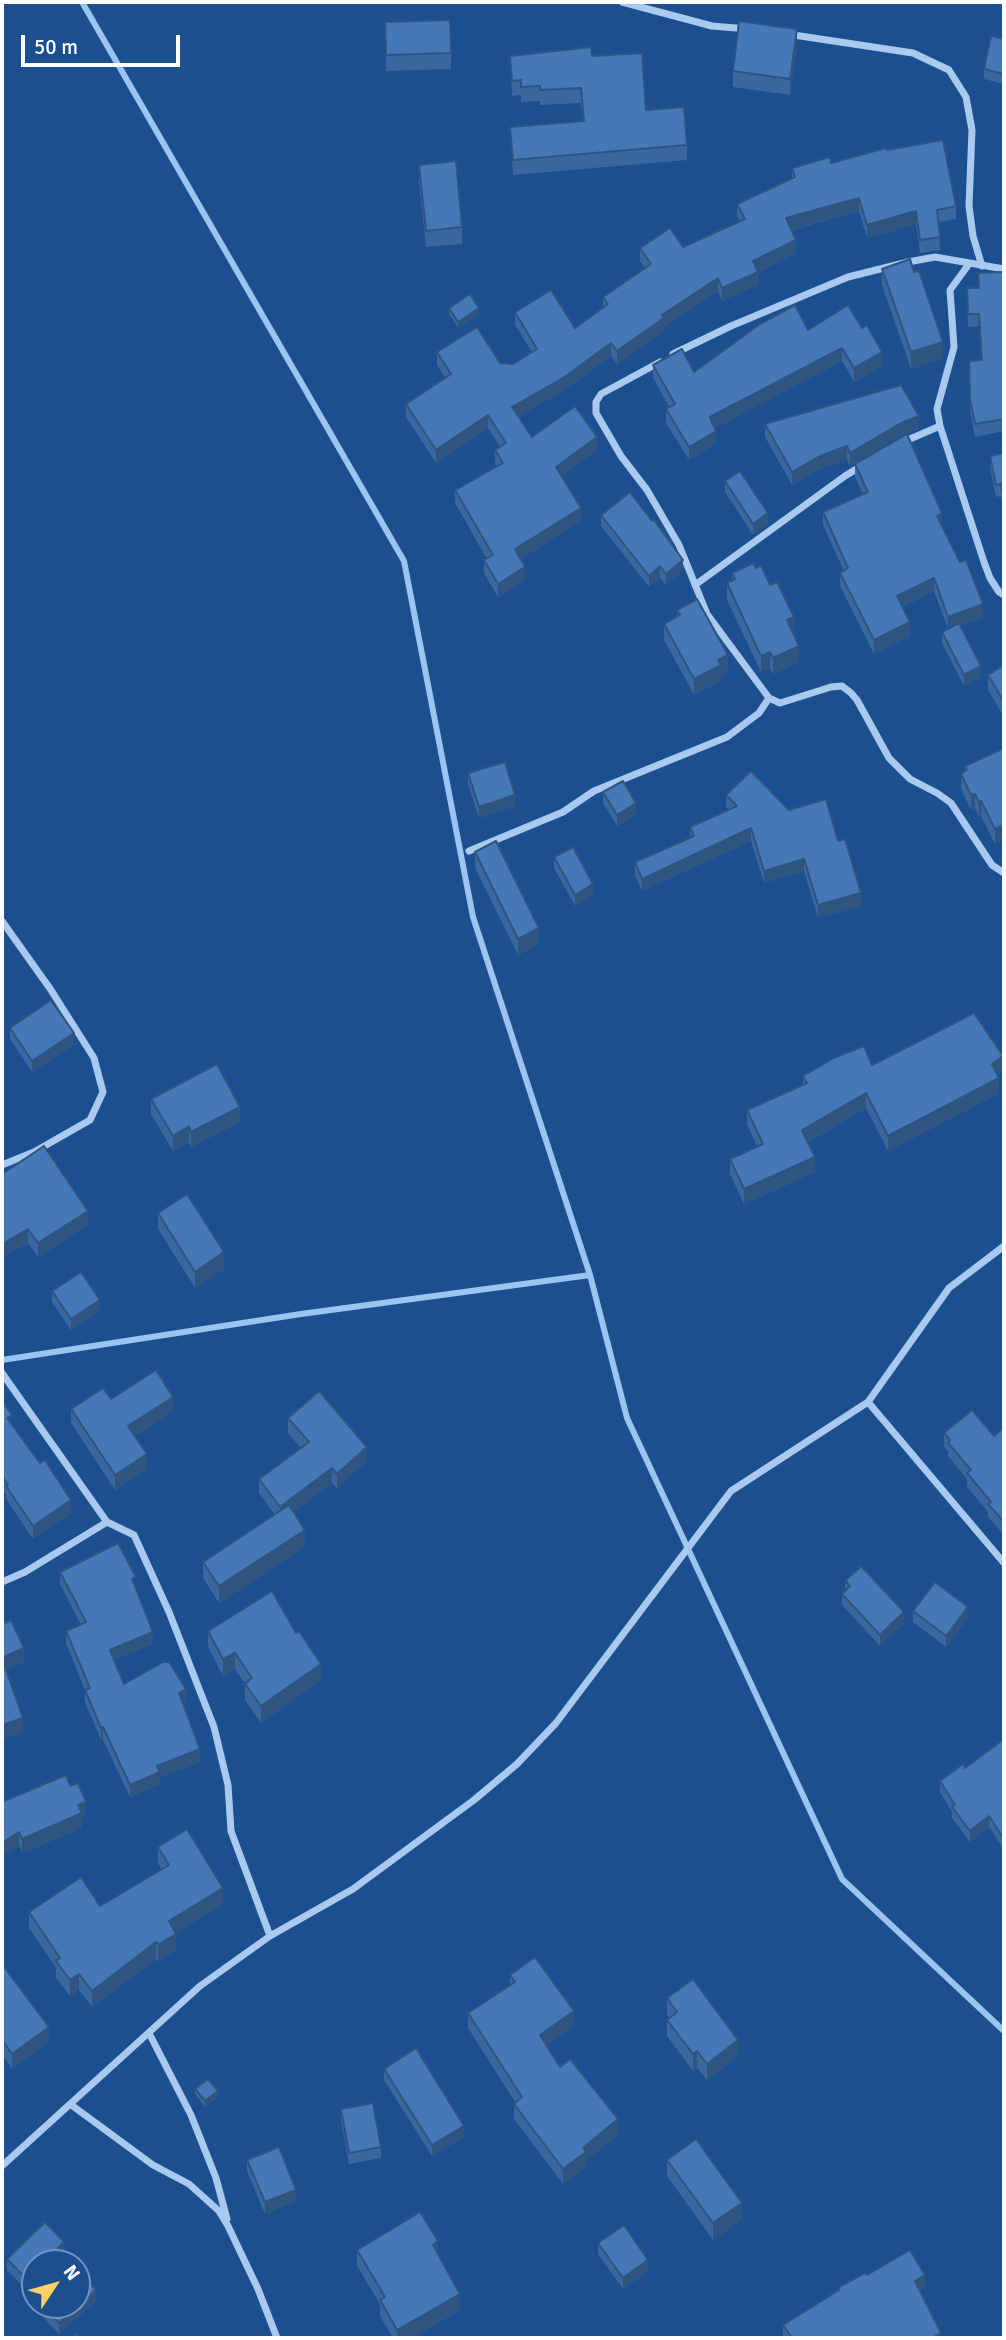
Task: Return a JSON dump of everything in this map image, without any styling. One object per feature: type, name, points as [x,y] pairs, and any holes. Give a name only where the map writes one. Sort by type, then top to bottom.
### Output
[{"type":"street","points":[[622,2],[712,26],[753,30]]},
{"type":"street","points":[[780,33],[913,53],[949,70],[967,97],[972,130],[969,206],[973,236],[982,266]]},
{"type":"street","points":[[1004,270],[934,257],[848,277],[698,341],[601,394],[596,402],[596,413],[621,456],[647,490],[679,545],[708,614],[769,698],[780,703],[842,686],[857,700],[889,758],[910,779],[951,803],[992,865],[1004,873]]},
{"type":"street","points":[[969,264],[950,290],[954,347],[937,409],[940,426],[984,562],[990,578],[1004,595]]},
{"type":"street","points":[[891,449],[940,426]]},
{"type":"street","points":[[695,585],[845,475],[868,462]]},
{"type":"street","points":[[469,851],[563,811],[594,791],[727,737],[760,713],[769,698]]},
{"type":"street","points":[[2,921],[51,990],[94,1058],[103,1092],[90,1120],[34,1152],[2,1165]]},
{"type":"street","points":[[2,2166],[201,1986],[270,1936],[353,1889],[474,1800],[517,1764],[555,1723],[731,1491],[868,1402],[949,1289],[1004,1246]]},
{"type":"street","points":[[2,1373],[107,1522],[134,1535],[169,1612],[214,1727],[228,1785],[231,1831],[270,1936]]},
{"type":"street","points":[[868,1402],[1004,1563]]},
{"type":"street","points":[[2,1582],[25,1572],[107,1522]]},
{"type":"street","points":[[149,2033],[191,2115],[216,2178],[228,2226]]},
{"type":"street","points":[[70,2104],[153,2165],[189,2184],[219,2211],[258,2289],[278,2338]]},
{"type":"building","points":[[450,20],[451,53],[386,55],[385,22]]},
{"type":"building","points":[[739,21],[797,29],[790,79],[733,71]]},
{"type":"building","points":[[991,36],[1004,39],[1004,74],[984,69]]},
{"type":"building","points":[[591,47],[592,56],[642,53],[646,110],[684,107],[687,145],[513,160],[510,127],[584,121],[581,88],[540,90],[540,86],[521,87],[521,80],[512,81],[510,56]]},
{"type":"building","points":[[943,140],[956,206],[937,210],[940,237],[920,240],[916,211],[867,225],[859,198],[786,218],[796,240],[753,261],[758,272],[722,288],[718,278],[662,315],[664,318],[617,351],[611,343],[563,378],[512,407],[532,437],[575,406],[597,437],[556,467],[581,508],[515,549],[525,567],[498,584],[484,560],[493,555],[455,490],[503,463],[495,450],[506,443],[488,415],[436,450],[406,404],[451,374],[437,352],[477,327],[500,363],[513,364],[537,349],[515,312],[551,290],[575,328],[608,304],[603,297],[651,264],[640,248],[670,228],[683,247],[745,219],[737,204],[795,177],[792,168],[830,157],[831,163],[886,148],[887,150]]},
{"type":"building","points":[[456,161],[462,227],[426,231],[419,165]]},
{"type":"building","points":[[910,259],[914,272],[919,271],[943,342],[911,352],[882,269]]},
{"type":"building","points":[[1004,272],[1004,419],[975,424],[970,399],[969,361],[982,360],[979,314],[968,314],[967,288],[979,288],[978,273]]},
{"type":"building","points":[[470,294],[479,308],[458,322],[449,308]]},
{"type":"building","points":[[795,305],[808,330],[848,305],[862,328],[867,325],[882,352],[854,368],[842,348],[710,417],[716,431],[689,447],[666,409],[675,404],[653,365],[682,349],[694,372],[760,324]]},
{"type":"building","points":[[901,385],[919,416],[901,423],[850,453],[847,446],[820,456],[792,472],[765,424]]},
{"type":"building","points":[[907,434],[942,513],[937,516],[960,562],[966,560],[983,604],[948,617],[934,578],[897,596],[910,622],[874,640],[840,573],[848,568],[823,512],[868,492],[855,464]]},
{"type":"building","points":[[1004,453],[1004,500],[1001,484],[996,485],[990,456]]},
{"type":"building","points":[[740,471],[768,513],[753,524],[725,481]]},
{"type":"building","points":[[630,492],[683,560],[666,574],[660,566],[649,576],[601,515]]},
{"type":"building","points":[[753,563],[756,568],[761,565],[770,585],[777,582],[794,617],[787,620],[799,646],[773,658],[770,652],[761,656],[727,583],[735,579],[732,573]]},
{"type":"building","points":[[697,599],[728,655],[718,660],[721,665],[694,679],[664,624],[680,615],[677,610]]},
{"type":"building","points":[[959,623],[981,666],[964,675],[942,632]]},
{"type":"building","points":[[1004,665],[1004,702],[988,675]]},
{"type":"building","points":[[1004,748],[1004,828],[1003,825],[995,829],[981,801],[979,802],[975,794],[971,795],[961,774],[967,770],[965,766]]},
{"type":"building","points":[[505,762],[515,795],[479,807],[468,773]]},
{"type":"building","points":[[751,771],[789,810],[826,799],[838,841],[845,839],[861,893],[818,905],[804,859],[764,871],[751,828],[642,879],[635,862],[694,836],[690,827],[737,806],[726,795]]},
{"type":"building","points":[[623,781],[636,803],[617,815],[603,792]]},
{"type":"building","points":[[496,841],[539,928],[518,939],[475,852]]},
{"type":"building","points":[[573,847],[593,884],[575,895],[554,857]]},
{"type":"building","points":[[51,1000],[74,1033],[32,1061],[10,1028]]},
{"type":"building","points":[[974,1013],[1003,1056],[992,1064],[999,1078],[888,1136],[866,1093],[802,1130],[815,1157],[744,1189],[730,1159],[763,1144],[747,1110],[807,1083],[803,1076],[834,1058],[864,1046],[872,1065]]},
{"type":"building","points":[[217,1064],[240,1107],[191,1132],[189,1126],[173,1136],[151,1099]]},
{"type":"building","points":[[44,1146],[88,1211],[38,1243],[28,1229],[2,1244],[2,1174]]},
{"type":"building","points":[[187,1194],[224,1252],[195,1272],[158,1213]]},
{"type":"building","points":[[81,1272],[100,1300],[71,1319],[52,1291]]},
{"type":"building","points":[[156,1370],[173,1397],[128,1426],[147,1454],[115,1475],[71,1409],[103,1388],[111,1399]]},
{"type":"building","points":[[319,1391],[367,1447],[337,1474],[332,1468],[280,1507],[259,1479],[309,1442],[288,1418]]},
{"type":"building","points":[[2,1401],[12,1415],[7,1418],[40,1463],[45,1460],[71,1500],[33,1526],[2,1476]]},
{"type":"building","points":[[972,1410],[994,1436],[1004,1427],[1004,1522],[967,1473],[971,1470],[948,1443],[950,1440],[944,1433]]},
{"type":"building","points":[[289,1505],[305,1530],[219,1586],[203,1562]]},
{"type":"building","points":[[118,1543],[136,1577],[132,1579],[153,1632],[110,1650],[124,1684],[163,1662],[169,1662],[186,1689],[179,1693],[200,1749],[157,1766],[160,1772],[130,1785],[85,1690],[90,1688],[66,1631],[86,1622],[60,1572]]},
{"type":"building","points":[[861,1566],[904,1612],[880,1635],[842,1594],[850,1586],[845,1581]]},
{"type":"building","points":[[935,1582],[968,1607],[946,1636],[913,1611]]},
{"type":"building","points":[[272,1591],[296,1633],[299,1631],[321,1664],[261,1706],[245,1684],[252,1678],[235,1653],[223,1659],[208,1631]]},
{"type":"building","points":[[2,1615],[5,1623],[11,1620],[24,1648],[2,1658]]},
{"type":"building","points":[[2,1659],[23,1718],[2,1725]]},
{"type":"building","points":[[1004,1739],[1004,1834],[1002,1836],[989,1816],[970,1831],[952,1807],[955,1805],[940,1781],[963,1764],[965,1768]]},
{"type":"building","points":[[66,1775],[70,1786],[78,1783],[86,1802],[78,1805],[82,1813],[22,1839],[19,1832],[2,1843],[2,1798],[4,1801]]},
{"type":"building","points":[[187,1829],[223,1888],[169,1921],[176,1934],[158,1945],[156,1942],[92,1991],[79,1974],[70,1980],[56,1961],[60,1958],[29,1912],[81,1877],[100,1906],[169,1865],[158,1847]]},
{"type":"building","points":[[535,1957],[574,2011],[540,2035],[560,2067],[570,2059],[618,2119],[583,2148],[586,2152],[563,2169],[514,2104],[522,2097],[468,2013],[515,1982],[510,1975]]},
{"type":"building","points":[[2,1964],[49,2027],[12,2054],[2,2040]]},
{"type":"building","points":[[693,1979],[738,2040],[707,2064],[697,2051],[693,2054],[667,2020],[677,2012],[667,1998]]},
{"type":"building","points":[[416,2048],[464,2126],[432,2145],[384,2069]]},
{"type":"building","points":[[208,2079],[218,2091],[205,2101],[195,2089]]},
{"type":"building","points":[[373,2103],[381,2147],[349,2153],[341,2109]]},
{"type":"building","points":[[696,2139],[742,2203],[713,2223],[667,2160]]},
{"type":"building","points":[[279,2147],[296,2190],[265,2202],[247,2160]]},
{"type":"building","points":[[420,2212],[438,2241],[433,2245],[460,2294],[397,2330],[380,2300],[385,2297],[357,2250]]},
{"type":"building","points":[[45,2222],[64,2242],[59,2249],[21,2249],[21,2274],[7,2259]]},
{"type":"building","points":[[624,2225],[648,2260],[623,2278],[598,2243]]},
{"type":"building","points":[[910,2250],[925,2275],[915,2281],[941,2333],[932,2338],[792,2338],[783,2325],[839,2290],[838,2288]]},
{"type":"waterway","points":[[82,2],[404,561],[473,917],[590,1275],[627,1418],[842,1879],[1004,2031]]},
{"type":"waterway","points":[[2,1360],[301,1314],[590,1275]]}]
